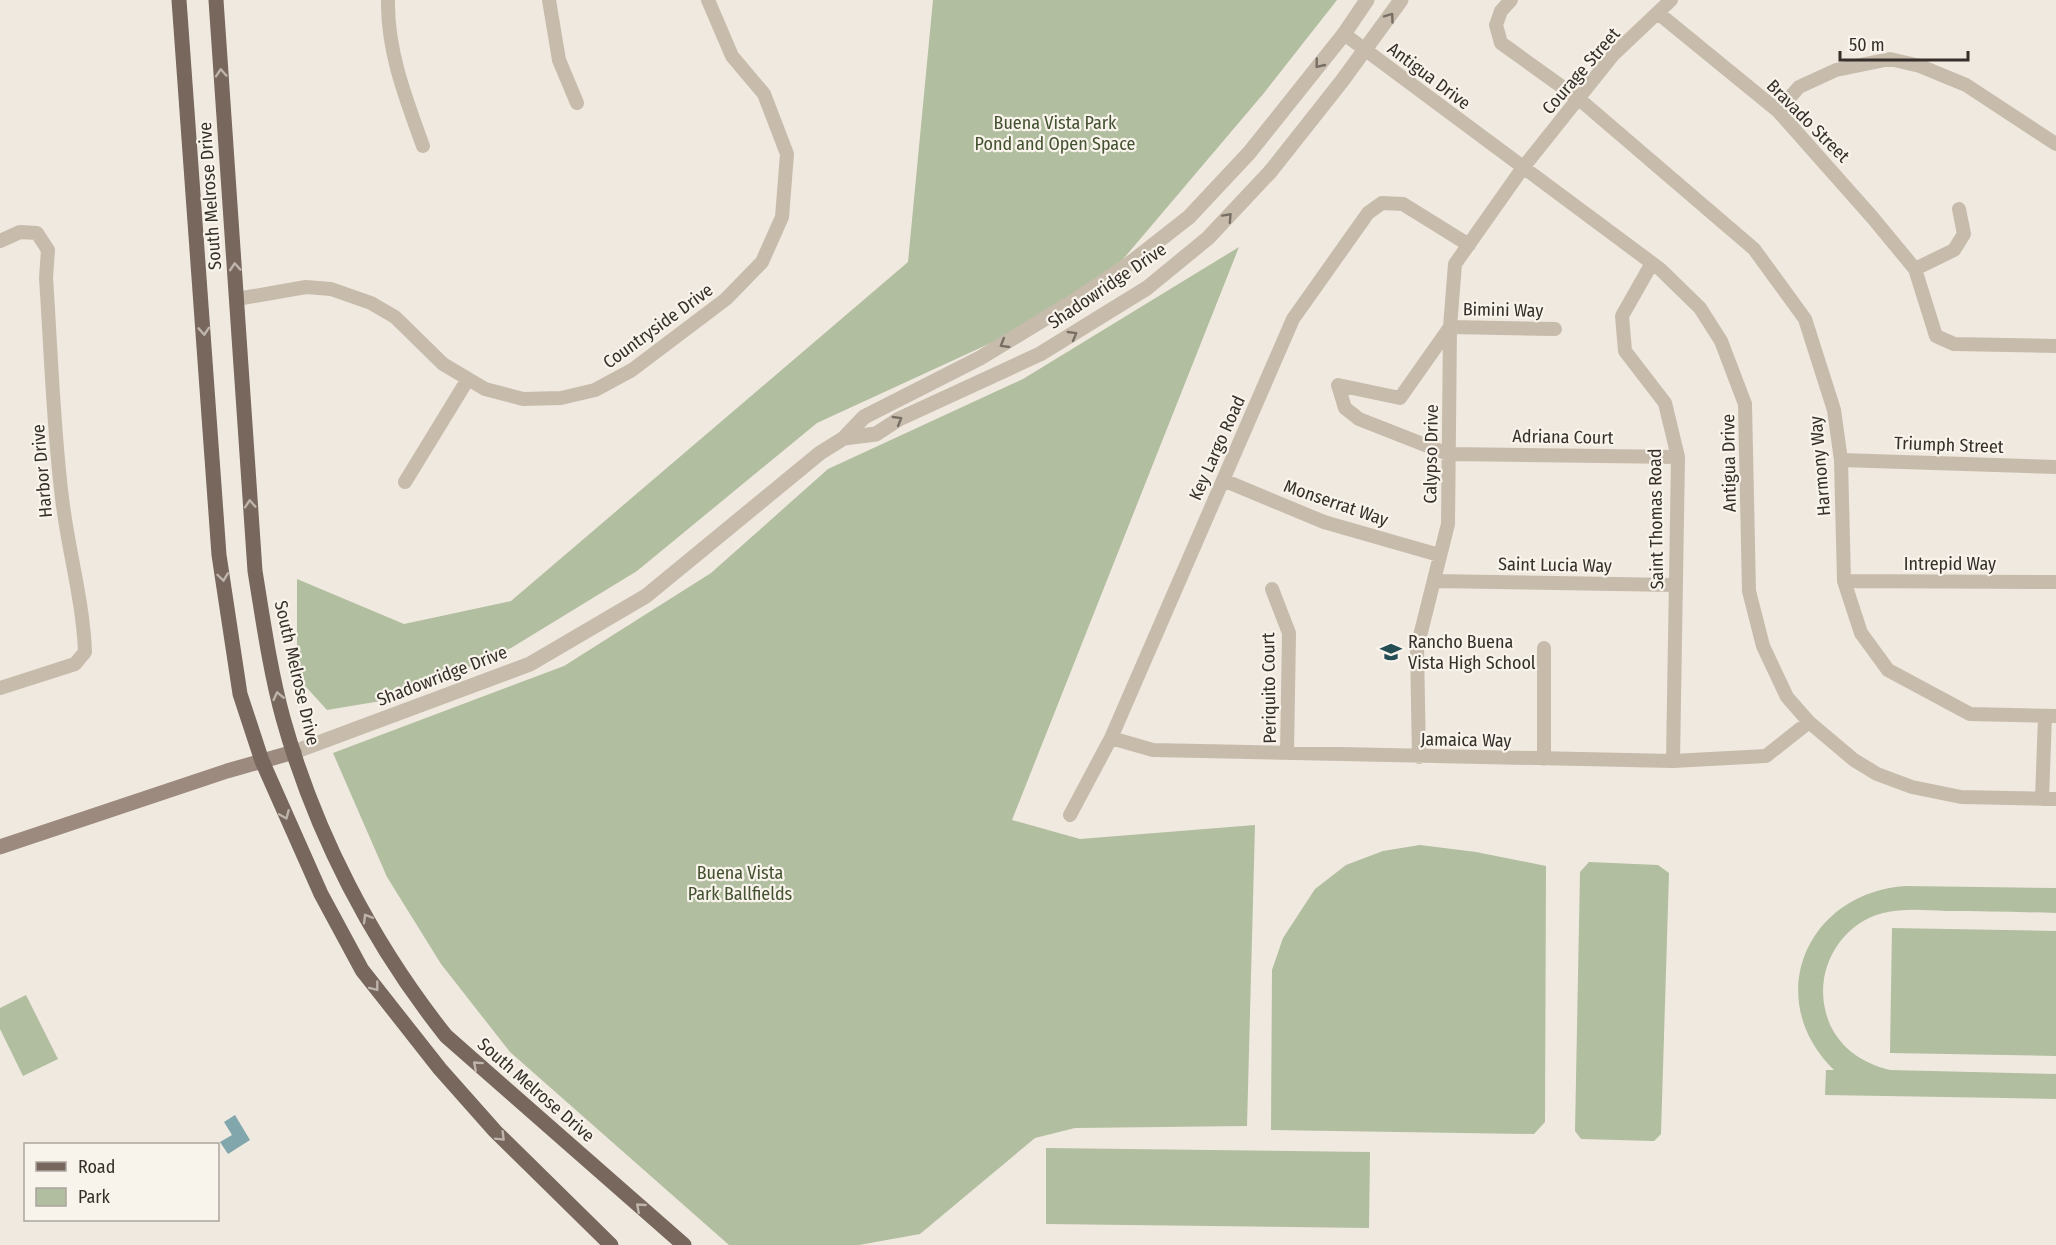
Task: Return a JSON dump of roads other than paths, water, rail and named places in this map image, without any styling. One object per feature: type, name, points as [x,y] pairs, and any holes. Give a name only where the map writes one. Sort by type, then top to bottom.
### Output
[{"type":"main road","name":"South Melrose Drive","points":[[179,0],[219,555],[240,694],[262,761],[321,894],[362,970],[440,1070],[495,1131],[612,1245]]},
{"type":"main road","name":"South Melrose Drive","points":[[216,0],[255,571],[268,654],[294,752],[321,827],[359,905],[415,998],[446,1036],[684,1245]]},
{"type":"main road","name":"Shadowridge Drive","points":[[0,846],[294,752]]},
{"type":"street","points":[[388,0],[387,13],[399,78],[423,146]]},
{"type":"street","points":[[549,0],[560,60],[577,103]]},
{"type":"street","name":"Countryside Drive","points":[[237,299],[306,287],[332,289],[371,303],[395,317],[443,364],[468,380],[484,388],[523,399],[561,398],[596,390],[632,370],[726,299],[762,262],[782,217],[787,154],[765,94],[732,56],[708,0]]},
{"type":"street","name":"Shadowridge Drive","points":[[294,752],[530,664],[645,596],[820,453],[844,438],[864,417],[980,358],[1074,301],[1129,264],[1180,224],[1249,153],[1344,34],[1367,0]]},
{"type":"street","name":"Shadowridge Drive","points":[[844,438],[876,434],[899,419],[1040,354],[1147,288],[1208,238],[1270,172],[1365,51],[1401,0]]},
{"type":"street","name":"Harmony Way","points":[[1511,0],[1501,11],[1496,25],[1501,43],[1579,99],[1754,249],[1805,319],[1834,410],[1841,460],[1844,581],[1861,633],[1888,670],[1970,714],[2050,716],[2049,799]]},
{"type":"street","name":"Courage Street","points":[[1522,169],[1613,55],[1671,0]]},
{"type":"street","name":"Bravado Street","points":[[1658,13],[1778,111],[1815,150],[1915,269],[1936,336],[1954,344],[2056,346]]},
{"type":"street","name":"Antigua Drive","points":[[1344,34],[1522,169],[1652,263],[1700,308],[1721,341],[1745,404],[1749,591],[1763,646],[1788,697],[1809,722],[1854,760],[1877,774],[1912,788],[1960,797],[2049,799]]},
{"type":"street","points":[[1778,111],[1799,87],[1836,70],[1890,59],[1920,66],[1966,85],[2056,144]]},
{"type":"street","name":"Calypso Drive","points":[[1419,757],[1417,648],[1448,524],[1450,327],[1455,264],[1522,169]]},
{"type":"street","name":"Key Largo Road","points":[[1070,815],[1112,738],[1293,319],[1368,213],[1382,203],[1403,204],[1469,245]]},
{"type":"street","points":[[1915,269],[1954,250],[1964,234],[1959,210]]},
{"type":"street","name":"Harbor Drive","points":[[0,241],[20,232],[37,233],[48,250],[46,278],[61,495],[68,545],[80,597],[86,652],[75,664],[0,688]]},
{"type":"street","name":"Saint Thomas Road","points":[[1652,263],[1622,316],[1625,351],[1665,403],[1678,457],[1673,761]]},
{"type":"street","points":[[1448,454],[1359,419],[1345,408],[1338,385],[1400,398],[1450,327]]},
{"type":"street","name":"Bimini Way","points":[[1450,327],[1555,329]]},
{"type":"street","points":[[405,482],[468,380]]},
{"type":"street","name":"Adriana Court","points":[[1448,454],[1678,457]]},
{"type":"street","name":"Triumph Street","points":[[1841,460],[2056,467]]},
{"type":"street","name":"Monserrat Way","points":[[1223,480],[1324,522],[1439,555]]},
{"type":"street","name":"Saint Lucia Way","points":[[1434,581],[1675,585]]},
{"type":"street","name":"Intrepid Way","points":[[1844,581],[2056,582]]},
{"type":"street","name":"Periquito Court","points":[[1272,589],[1289,633],[1287,753]]},
{"type":"street","points":[[1544,648],[1544,759]]},
{"type":"street","name":"Jamaica Way","points":[[1112,738],[1153,750],[1673,761],[1766,756],[1809,722]]},
{"type":"water","points":[[235,1115],[250,1140],[228,1154],[220,1142],[232,1135],[224,1122]]},
{"type":"place","name":"Rancho Buena Vista High School","points":[[1391,652]]},
{"type":"park label","name":"Buena Vista Park Pond and Open Space","points":[[1055,133]]},
{"type":"park label","name":"Buena Vista Park Ballfields","points":[[740,883]]}]
